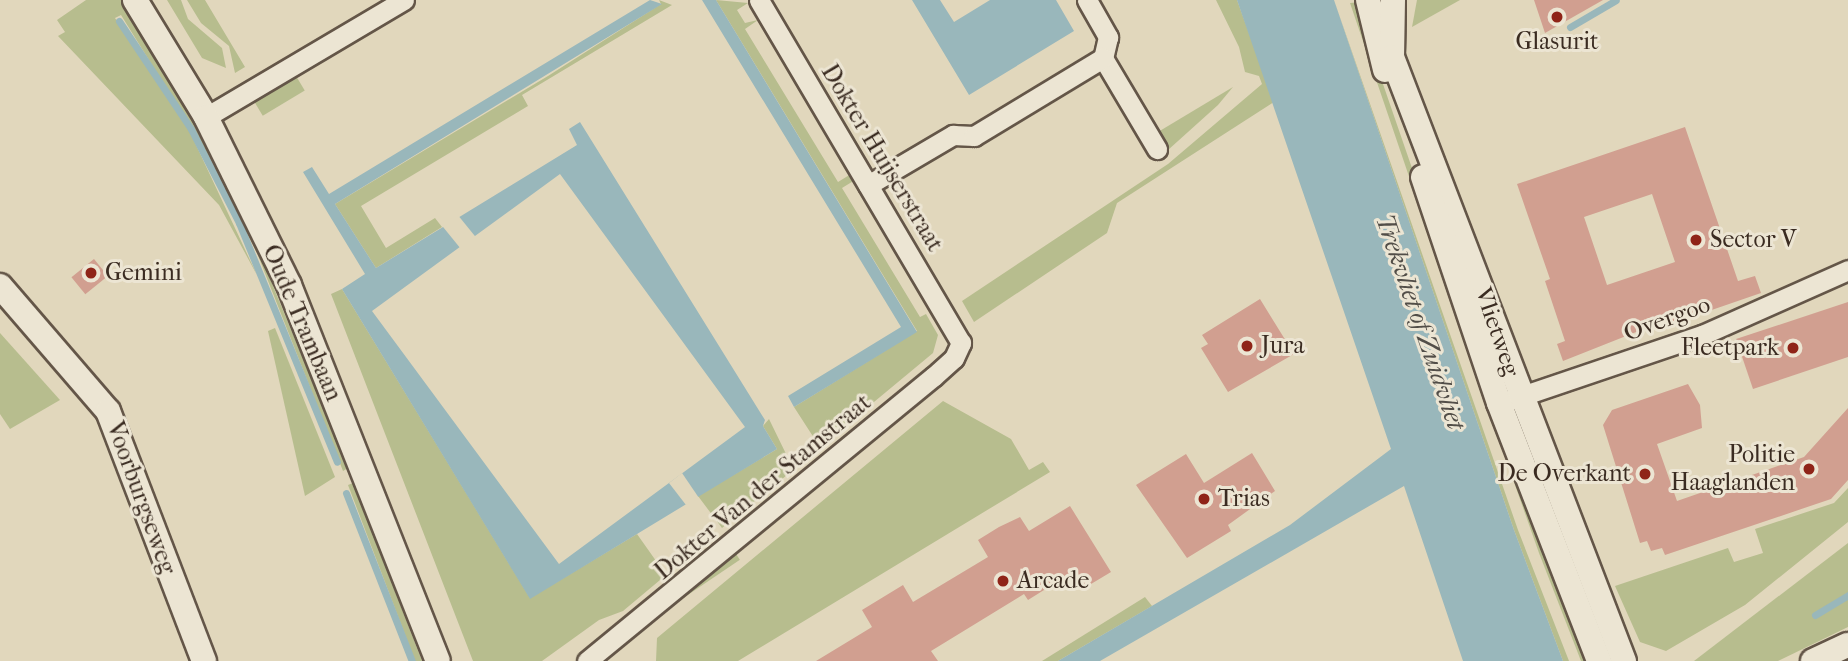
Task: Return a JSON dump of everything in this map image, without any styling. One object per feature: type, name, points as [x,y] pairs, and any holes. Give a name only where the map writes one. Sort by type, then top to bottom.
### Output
[{"type":"street","name":"Oude Trambaan","points":[[135,0],[206,117],[289,285],[438,661]]},
{"type":"street","points":[[206,117],[404,0]]},
{"type":"street","name":"Dokter Huijserstraat","points":[[760,0],[961,343]]},
{"type":"street","points":[[1087,0],[1108,37],[1103,58],[1157,149]]},
{"type":"street","name":"Vlietweg","points":[[1368,0],[1373,37],[1509,400],[1599,661]]},
{"type":"street","name":"Vlietweg","points":[[1393,0],[1392,57],[1459,222],[1509,400],[1625,661]]},
{"type":"street","points":[[868,185],[953,135],[974,136],[1103,58]]},
{"type":"street","name":"Overgoo","points":[[1509,400],[1702,335],[1848,270]]},
{"type":"street","name":"Voorburgseweg","points":[[0,286],[108,411],[204,661]]},
{"type":"street","name":"Dokter Van der Stamstraat","points":[[587,661],[613,654],[933,377],[954,358],[961,343]]},
{"type":"street","points":[[1813,661],[1848,645]]},
{"type":"green space","points":[[86,0],[122,0],[174,86],[259,252],[348,468],[343,471],[257,253],[211,160],[121,15],[115,18],[189,130],[257,275],[219,205],[58,36],[65,32],[57,20]]},
{"type":"green space","points":[[167,0],[181,0],[188,19],[222,48],[226,68],[202,58]]},
{"type":"green space","points":[[187,0],[205,0],[245,67],[235,73],[229,46],[201,23]]},
{"type":"green space","points":[[659,0],[672,5],[522,95],[528,106],[361,206],[386,248],[435,218],[442,227],[376,268],[335,204],[548,76],[661,4]]},
{"type":"green space","points":[[716,0],[748,3],[737,10],[745,23],[758,20],[745,29],[838,182],[851,174],[855,180],[842,188],[920,317],[926,314],[938,335],[933,353],[827,441],[814,438],[794,407],[917,331]]},
{"type":"green space","points":[[1216,0],[1237,0],[1274,102],[1117,203],[1107,233],[974,322],[962,301],[1168,164],[1262,84],[1259,76],[1245,72],[1239,47]]},
{"type":"green space","points":[[1334,0],[1518,530],[1569,661],[1563,661],[1514,530]]},
{"type":"green space","points":[[1417,0],[1460,0],[1412,27]]},
{"type":"green space","points":[[1361,2],[1364,29],[1473,345],[1467,347],[1350,3]]},
{"type":"green space","points":[[296,76],[305,91],[263,116],[254,101]]},
{"type":"green space","points":[[1233,87],[1218,105],[1168,150],[1158,132]]},
{"type":"green space","points":[[342,289],[530,598],[637,534],[666,575],[623,611],[599,620],[542,661],[473,661],[331,294]]},
{"type":"green space","points":[[275,328],[335,477],[305,496],[268,331]]},
{"type":"green space","points":[[0,333],[60,400],[10,429],[0,414]]},
{"type":"green space","points":[[943,401],[1011,439],[1029,470],[1043,462],[1050,472],[738,661],[656,661],[657,638]]},
{"type":"green space","points":[[769,419],[789,460],[787,475],[722,528],[698,496],[777,449],[763,426]]},
{"type":"green space","points":[[1503,432],[1587,661],[1581,661],[1539,553],[1497,434]]},
{"type":"green space","points":[[353,483],[422,661],[415,661],[348,485]]},
{"type":"green space","points":[[1848,488],[1848,522],[1745,605],[1666,651],[1640,642],[1615,586],[1728,548],[1734,562],[1763,553],[1755,529],[1834,503]]},
{"type":"green space","points":[[1848,543],[1848,627],[1778,661],[1694,661]]},
{"type":"green space","points":[[736,554],[740,560],[657,616],[653,610]]},
{"type":"green space","points":[[1145,597],[1152,606],[1058,661],[1042,661]]},
{"type":"water","points":[[650,0],[662,4],[335,204],[376,268],[577,145],[569,129],[580,122],[765,420],[763,426],[777,449],[530,599],[342,289],[365,274],[303,172],[312,167],[329,194]],"holes":[[[560,174],[745,427],[559,564],[372,311]]]},
{"type":"water","points":[[702,0],[716,0],[917,332],[794,407],[788,396],[901,327]]},
{"type":"water","points":[[912,0],[940,0],[954,22],[990,0],[1056,0],[1074,31],[969,95]]},
{"type":"water","name":"Trekvliet of Zuidvliet","points":[[1237,0],[1334,0],[1514,530],[1563,661],[1463,661],[1404,486],[1100,661],[1058,661],[1290,525],[1391,449]]},
{"type":"pier","points":[[457,214],[477,239],[462,251],[442,226]]},
{"type":"pier","points":[[682,473],[699,498],[686,505],[669,483]]},
{"type":"building","name":"Glasurit","points":[[1534,0],[1603,0],[1545,33]]},
{"type":"building","name":"Sector V","points":[[1685,127],[1738,281],[1755,276],[1761,293],[1671,324],[1669,319],[1563,361],[1557,344],[1565,341],[1545,281],[1550,279],[1517,184]],"holes":[[[1652,194],[1675,262],[1607,285],[1584,217]]]},
{"type":"building","name":"Gemini","points":[[94,259],[108,276],[85,294],[71,277]]},
{"type":"building","name":"Jura","points":[[1260,299],[1294,354],[1228,392],[1201,348],[1208,344],[1202,335]]},
{"type":"building","name":"Fleetpark","points":[[1848,302],[1848,357],[1753,389],[1736,339]]},
{"type":"building","points":[[1688,384],[1700,405],[1702,428],[1657,444],[1677,501],[1804,457],[1848,408],[1848,480],[1831,499],[1665,555],[1662,548],[1651,551],[1647,541],[1640,543],[1603,425],[1612,410]]},
{"type":"building","name":"Trias","points":[[1252,453],[1275,491],[1228,525],[1231,531],[1187,558],[1136,485],[1186,454],[1204,483]]},
{"type":"building","name":"Arcade","points":[[1070,506],[1111,572],[1086,587],[1076,570],[1028,600],[1024,594],[931,651],[938,661],[816,661],[872,627],[862,610],[903,585],[913,602],[988,557],[978,540],[999,527],[1020,517],[1029,531]]},
{"type":"waterway","points":[[1570,27],[1616,0]]},
{"type":"waterway","points":[[119,21],[191,129],[239,223],[337,462]]},
{"type":"waterway","points":[[346,493],[412,661]]},
{"type":"waterway","points":[[1815,615],[1848,595]]},
{"type":"place","name":"Glasurit","points":[[1557,17]]},
{"type":"place","name":"Sector V","points":[[1696,240]]},
{"type":"place","name":"Gemini","points":[[91,273]]},
{"type":"place","name":"Jura","points":[[1247,346]]},
{"type":"place","name":"Fleetpark","points":[[1793,348]]},
{"type":"place","name":"Politie Haaglanden","points":[[1809,469]]},
{"type":"place","name":"De Overkant","points":[[1645,474]]},
{"type":"place","name":"Trias","points":[[1204,499]]},
{"type":"place","name":"Arcade","points":[[1003,581]]}]
